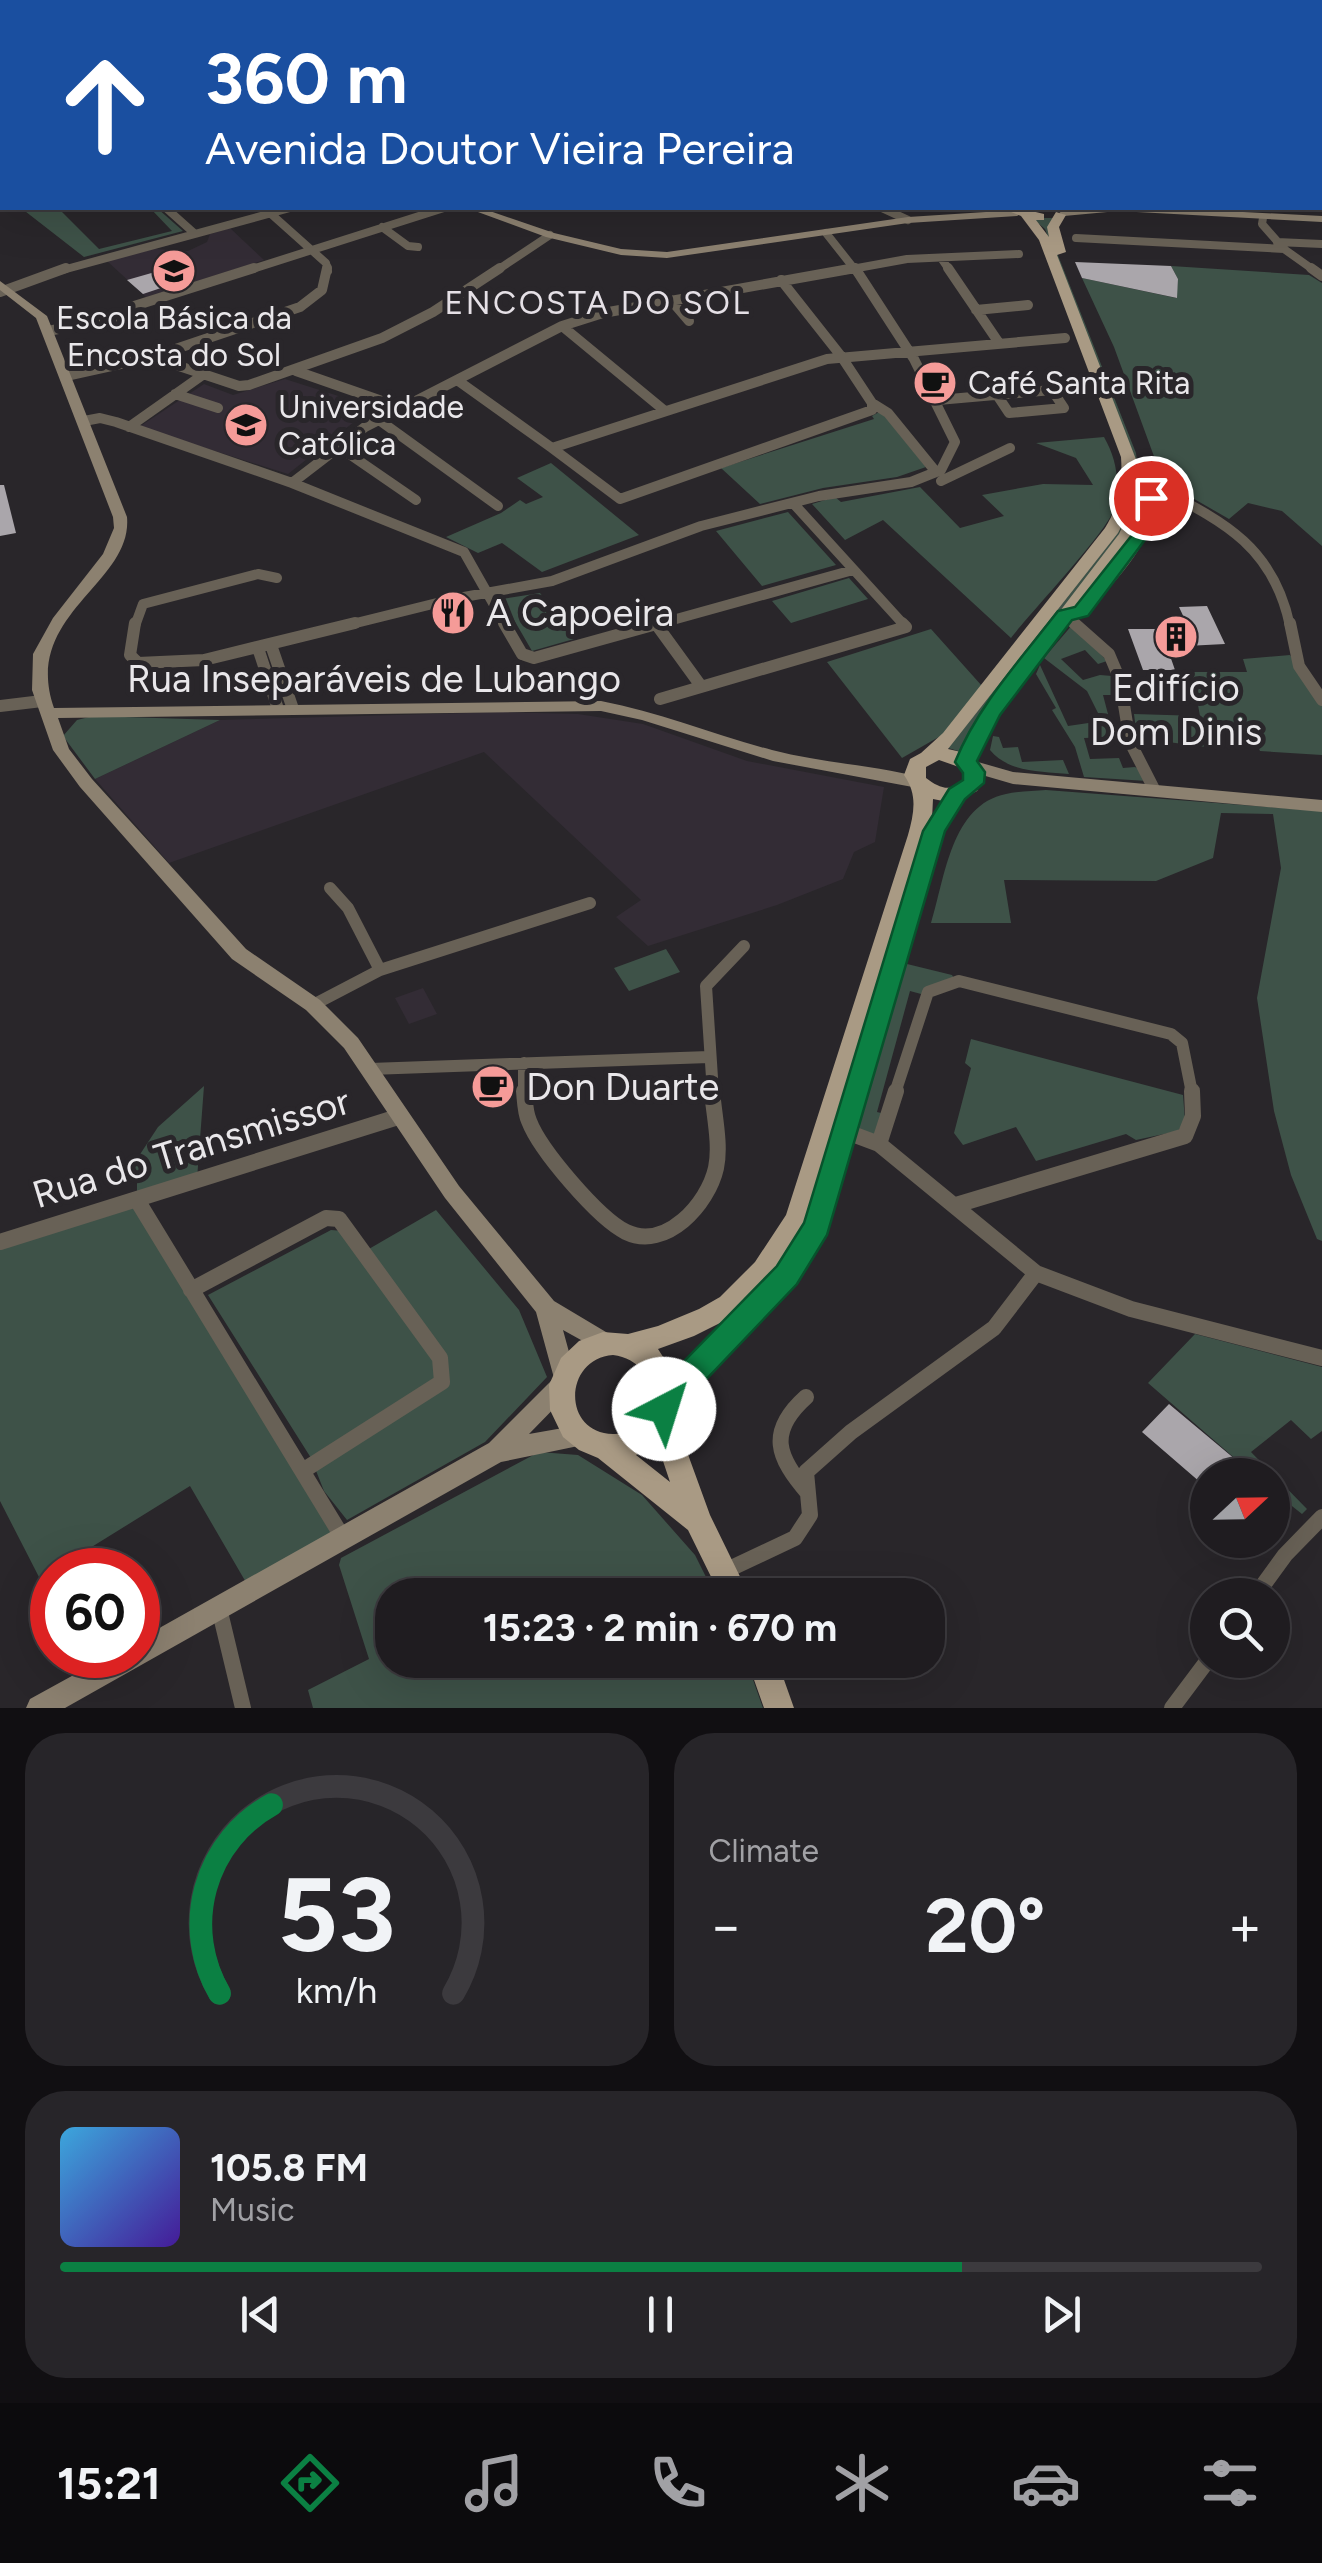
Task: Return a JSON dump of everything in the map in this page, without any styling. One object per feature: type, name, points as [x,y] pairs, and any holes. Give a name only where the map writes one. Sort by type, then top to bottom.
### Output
[{"type":"main road","points":[[478,210],[550,235],[621,252],[668,256],[908,220],[1090,210]]},
{"type":"main road","points":[[971,217],[990,210]]},
{"type":"main road","points":[[1175,210],[1322,220]]},
{"type":"main road","points":[[160,1642],[496,1451],[582,1354],[692,1328],[722,1310],[753,1287],[798,1218],[918,835],[924,810],[914,771],[950,736],[1112,530],[1126,508],[1132,482],[1128,457],[1045,240],[1017,212]]},
{"type":"main road","points":[[968,764],[991,712],[1141,512],[1145,481],[1142,456],[1055,239],[1053,227],[1064,212]]},
{"type":"main road","points":[[2,288],[35,309],[48,330],[114,499],[120,528],[110,555],[47,639],[38,668],[44,707],[72,767],[191,904],[254,966],[313,1006],[370,1068],[452,1192],[546,1308],[617,1346],[640,1352],[661,1372],[664,1409],[698,1521],[727,1578]]},
{"type":"main road","name":"Rua Inseparáveis de Lubango","points":[[44,707],[601,706],[658,716],[788,760],[874,770],[920,784]]},
{"type":"main road","points":[[924,758],[952,755],[1013,778],[1322,806]]},
{"type":"main road","name":"Rua Inseparáveis de Lubango","points":[[874,770],[924,758]]},
{"type":"main road","points":[[496,1451],[591,1441],[630,1443],[643,1437],[787,1275],[817,1226],[934,831],[975,778],[968,764]]},
{"type":"main road","points":[[920,784],[940,794],[1013,778]]},
{"type":"main road","points":[[546,1308],[562,1381],[562,1414],[591,1441],[698,1521]]},
{"type":"main road","points":[[39,1708],[94,1678]]},
{"type":"main road","points":[[768,1678],[779,1708]]},
{"type":"street","points":[[168,210],[194,233]]},
{"type":"street","points":[[2,288],[90,260],[282,210]]},
{"type":"street","points":[[48,330],[124,316],[131,308],[437,210]]},
{"type":"street","points":[[886,210],[908,220]]},
{"type":"street","points":[[66,376],[152,356],[300,307],[316,297],[328,270],[314,249],[270,213]]},
{"type":"street","points":[[1263,218],[1262,224],[1281,246],[1322,276]]},
{"type":"street","points":[[382,227],[408,246],[418,248]]},
{"type":"street","points":[[826,234],[856,267],[938,400],[955,442],[939,477]]},
{"type":"street","points":[[152,356],[249,386],[382,338],[433,312],[550,235]]},
{"type":"street","points":[[1076,238],[1322,244]]},
{"type":"street","points":[[292,483],[379,420],[562,326],[603,313],[856,267],[1019,254]]},
{"type":"street","points":[[940,258],[999,344]]},
{"type":"street","points":[[780,280],[841,356],[872,403],[888,413],[939,477]]},
{"type":"street","points":[[671,300],[688,322]]},
{"type":"street","points":[[976,310],[1028,304]]},
{"type":"street","points":[[562,326],[665,411]]},
{"type":"street","points":[[552,448],[841,356],[1065,338]]},
{"type":"street","points":[[295,371],[402,408]]},
{"type":"street","points":[[129,427],[204,374]]},
{"type":"street","points":[[456,380],[620,499],[872,410],[872,403]]},
{"type":"street","points":[[938,400],[998,394],[1052,390],[1064,408],[1009,413],[998,394]]},
{"type":"street","points":[[174,394],[218,408]]},
{"type":"street","points":[[84,420],[100,418],[292,483],[464,552],[522,654],[534,658],[853,570]]},
{"type":"street","points":[[379,420],[498,506]]},
{"type":"street","points":[[339,446],[416,500]]},
{"type":"street","points":[[953,448],[977,459]]},
{"type":"street","points":[[277,578],[258,574],[143,604],[136,614],[130,655],[138,663],[185,662],[264,647],[487,592],[552,581],[701,526],[842,491],[955,477],[977,459],[1010,448]]},
{"type":"street","points":[[1145,481],[1232,528],[1284,596],[1299,666],[1322,700]]},
{"type":"street","points":[[1145,481],[1151,492],[1150,521]]},
{"type":"street","points":[[1065,615],[1081,612],[1159,508],[1170,501],[1183,500]]},
{"type":"street","points":[[660,699],[906,627],[793,503]]},
{"type":"street","points":[[1065,615],[1099,642],[1116,666],[1130,742],[1154,789]]},
{"type":"street","points":[[656,624],[701,686]]},
{"type":"street","points":[[264,647],[286,709]]},
{"type":"street","points":[[0,706],[44,707]]},
{"type":"street","points":[[330,888],[348,908],[380,970]]},
{"type":"street","points":[[313,1006],[380,970],[590,902]]},
{"type":"street","points":[[524,1063],[528,1122],[602,1214],[628,1233],[652,1236],[682,1224],[712,1187],[717,1164],[706,986],[744,946]]},
{"type":"street","points":[[879,1144],[928,992],[943,984],[959,982],[1171,1034],[1182,1043],[1194,1114],[1193,1128],[1185,1136],[956,1205]]},
{"type":"street","points":[[370,1068],[710,1057]]},
{"type":"street","name":"Rua do Transmissor","points":[[0,1242],[401,1116]]},
{"type":"street","points":[[847,1132],[879,1144],[1036,1273],[1131,1310],[1322,1358]]},
{"type":"street","points":[[138,1200],[343,1538]]},
{"type":"street","points":[[190,1290],[326,1218],[339,1219],[440,1358],[442,1382],[304,1470]]},
{"type":"street","points":[[737,1578],[794,1538],[810,1514],[806,1472],[850,1432],[994,1328],[1036,1273]]},
{"type":"street","points":[[806,1397],[786,1415],[779,1432],[779,1448],[783,1463],[808,1493]]},
{"type":"street","points":[[1268,1578],[1322,1517]]},
{"type":"street","points":[[218,1608],[243,1708]]},
{"type":"street","points":[[1172,1708],[1194,1678]]},
{"type":"shaded area","name":"Escola Básica da Encosta do Sol","points":[[230,228],[264,260],[146,297],[107,261],[154,249],[188,251],[207,242],[210,234]]},
{"type":"shaded area","name":"Universidade Católica","points":[[285,379],[373,407],[288,474],[139,427],[204,384],[233,395]]},
{"type":"shaded area","points":[[503,712],[578,714],[643,724],[747,761],[884,787],[875,842],[854,852],[843,879],[777,905],[648,946],[616,917],[641,900],[484,752],[169,863],[95,779],[220,720]]},
{"type":"shaded area","points":[[423,988],[437,1014],[409,1024],[395,998]]},
{"type":"green space","points":[[24,210],[63,210],[99,249],[172,231],[152,210],[159,210],[183,231],[84,257]]},
{"type":"green space","points":[[1032,218],[1054,218],[1048,230],[1136,453],[1140,489],[1128,523],[988,708],[965,753],[948,748],[1124,523],[1137,491],[1133,453],[1045,229]]},
{"type":"green space","points":[[1171,266],[1309,275],[1322,283],[1322,546],[1282,511],[1248,503],[1229,519],[1163,481],[1114,347],[1082,278],[1176,298],[1178,279]]},
{"type":"green space","points":[[881,411],[926,467],[897,477],[823,488],[760,504],[721,468],[874,419],[872,416]]},
{"type":"green space","points":[[1104,437],[1116,472],[1113,511],[1083,554],[1011,638],[883,520],[845,540],[812,504],[835,497],[841,502],[920,487],[960,528],[1004,516],[982,495],[1043,484],[1093,485],[1076,458],[1036,443]]},
{"type":"green space","points":[[551,463],[639,535],[542,572],[502,543],[478,553],[446,537],[501,513],[520,500],[526,504],[543,497],[517,478]]},
{"type":"green space","points":[[788,512],[836,565],[762,586],[716,531]]},
{"type":"green space","points":[[849,578],[868,599],[791,623],[772,601]]},
{"type":"green space","points":[[540,593],[574,639],[532,651],[502,599]]},
{"type":"green space","points":[[1073,624],[1107,661],[1098,664],[1085,650],[1061,659],[1083,680],[1112,676],[1112,695],[1103,695],[1114,737],[1084,738],[1090,759],[1119,758],[1123,768],[1135,767],[1146,774],[1147,781],[1084,777],[1075,747],[1052,710],[1056,708],[1036,674],[1040,665],[1068,726],[1102,721],[1087,691],[1044,658]]},
{"type":"green space","points":[[931,629],[982,686],[944,734],[902,758],[827,662]]},
{"type":"green space","points":[[1290,655],[1322,704],[1322,755],[1260,751],[1256,742],[1231,741],[1225,723],[1207,723],[1214,748],[1137,738],[1134,714],[1200,716],[1192,672],[1247,672],[1243,659]]},
{"type":"green space","points":[[93,716],[220,720],[95,779],[63,736],[77,720]]},
{"type":"green space","points":[[993,736],[999,737],[1003,748],[1018,747],[1022,762],[1063,760],[1069,774],[1006,763],[990,750]]},
{"type":"green space","points":[[1046,790],[1322,811],[1322,1241],[1317,1239],[1291,1175],[1274,1111],[1257,998],[1281,868],[1273,814],[1221,813],[1213,858],[1156,881],[1004,880],[1011,923],[931,923],[953,846],[973,812],[1006,794]]},
{"type":"green space","points":[[666,949],[680,972],[629,991],[614,968]]},
{"type":"green space","points":[[903,963],[952,975],[955,980],[921,994],[910,991],[877,1112],[885,1114],[877,1138],[854,1132]]},
{"type":"green space","points":[[971,1039],[1183,1095],[1185,1121],[1178,1131],[1136,1140],[1126,1134],[1036,1161],[1016,1127],[963,1145],[954,1133],[971,1068],[965,1063]]},
{"type":"green space","points":[[204,1086],[197,1179],[138,1199],[343,1538],[251,1591],[190,1486],[90,1548],[30,1548],[30,1560],[0,1501],[0,1242],[137,1200],[133,1165],[158,1127]]},
{"type":"green space","points":[[436,1210],[519,1310],[547,1377],[485,1442],[347,1520],[324,1491],[311,1458],[208,1295],[331,1230],[343,1231],[362,1253]]},
{"type":"green space","points":[[1195,1334],[1322,1367],[1322,1431],[1311,1439],[1291,1420],[1251,1452],[1257,1458],[1234,1458],[1148,1383]]},
{"type":"green space","points":[[539,1452],[578,1455],[642,1495],[695,1555],[706,1578],[375,1578],[375,1678],[752,1678],[763,1708],[313,1708],[308,1690],[369,1659],[339,1565],[341,1558]]},
{"type":"green space","points":[[1290,1492],[1307,1509],[1302,1514],[1290,1504]]},
{"type":"building","points":[[1075,262],[1171,266],[1178,279],[1177,298],[1082,278]]},
{"type":"building","points":[[155,272],[170,285],[143,294],[127,280]]},
{"type":"building","points":[[0,485],[4,485],[16,533],[0,536]]},
{"type":"building","name":"Edifício Dom Dinis","points":[[1207,606],[1225,644],[1167,647],[1175,670],[1143,670],[1128,629],[1163,629],[1160,623],[1186,622],[1179,607]]},
{"type":"building","points":[[1169,1404],[1234,1458],[1190,1458],[1190,1473],[1142,1432]]},
{"type":"place","name":"Escola Básica da Encosta do Sol","points":[[174,271]]},
{"type":"place","name":"Café Santa Rita","points":[[935,383]]},
{"type":"place","name":"Universidade Católica","points":[[246,425]]},
{"type":"place","name":"A Capoeira","points":[[453,613]]},
{"type":"place","name":"Edifício Dom Dinis","points":[[1176,637]]},
{"type":"place","name":"Don Duarte","points":[[493,1087]]},
{"type":"district","name":"ENCOSTA DO SOL","points":[[598,303]]},
{"type":"route","points":[[664,1409],[666,1400],[750,1318],[787,1275],[817,1226],[934,831],[957,794],[974,783],[974,772],[966,762],[973,744],[991,712],[1065,615],[1081,612],[1140,538],[1150,521],[1151,498]]}]
